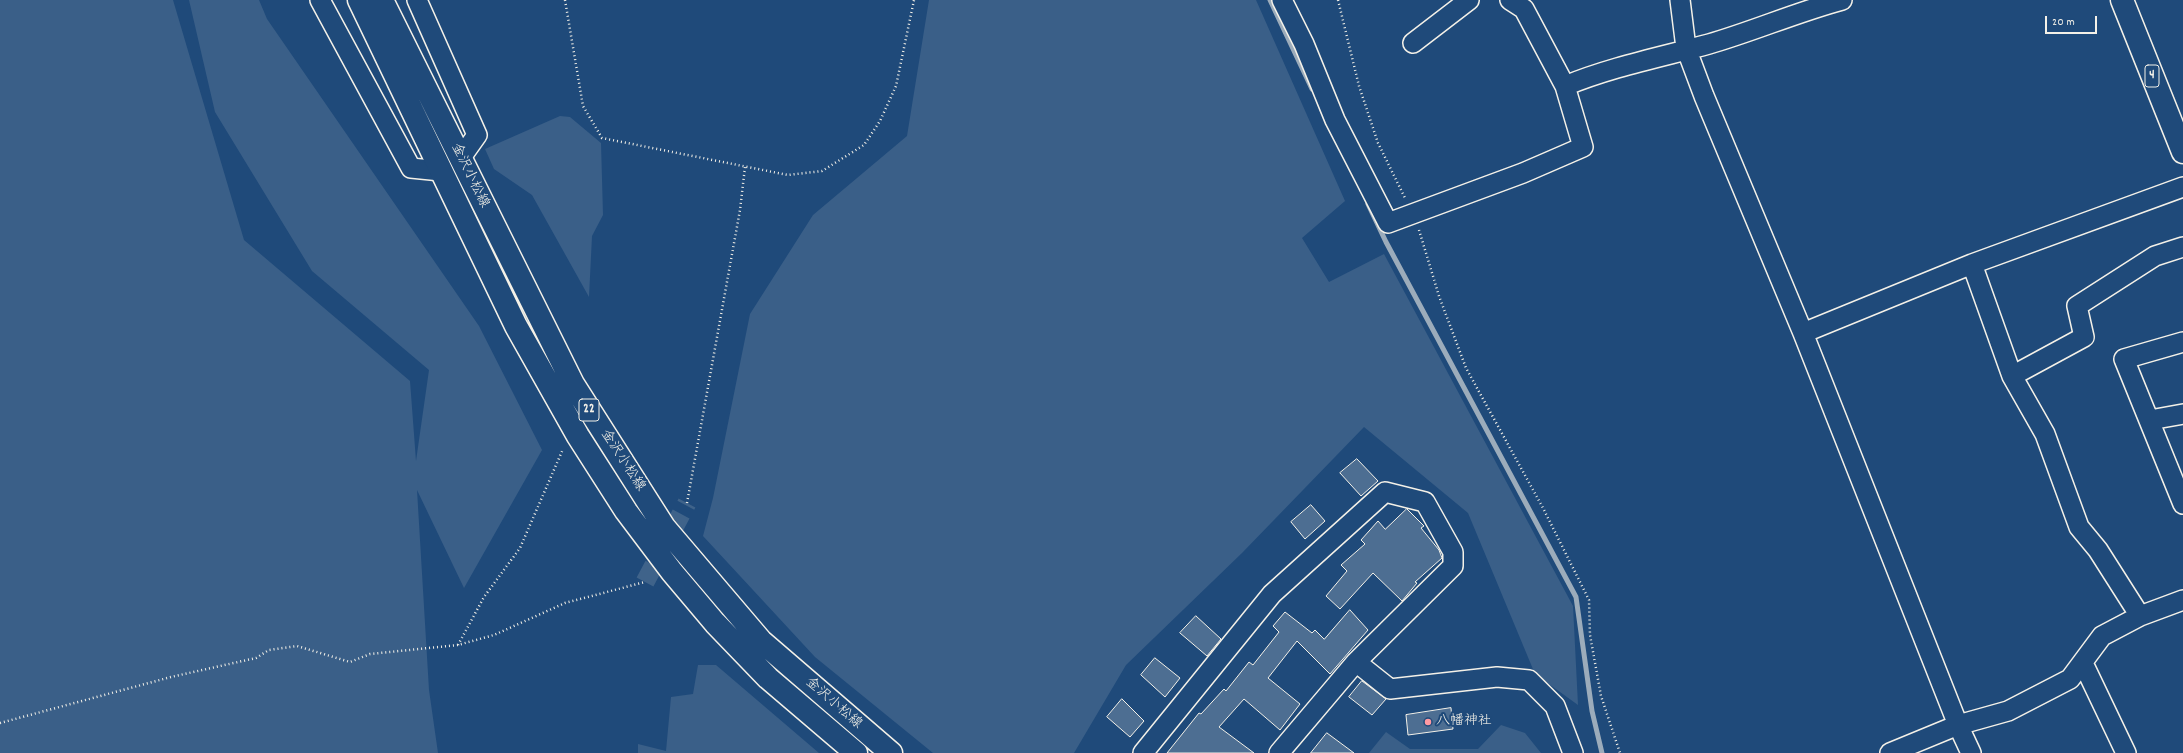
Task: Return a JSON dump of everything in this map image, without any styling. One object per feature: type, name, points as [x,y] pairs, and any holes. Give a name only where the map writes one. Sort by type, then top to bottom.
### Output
[{"type":"main road","name":"金沢小松線","points":[[359,0],[390,60],[441,171],[516,326],[578,436],[626,511],[672,572],[715,623],[768,678],[856,753]]},
{"type":"main road","name":"金沢小松線","points":[[382,0],[573,384],[664,527],[761,641],[891,753]]},
{"type":"main road","name":"4","points":[[2122,0],[2183,152]]},
{"type":"street","points":[[320,0],[411,168],[441,171]]},
{"type":"street","points":[[417,0],[477,134],[460,158]]},
{"type":"street","points":[[1282,0],[1304,44],[1335,120],[1388,223],[1524,173],[1583,147],[1565,86],[1523,3]]},
{"type":"street","points":[[1413,43],[1469,0]]},
{"type":"street","points":[[1680,0],[1686,48],[1803,334],[1958,725],[1972,753]]},
{"type":"street","points":[[1565,86],[1583,79],[1686,48],[1709,44],[1842,0]]},
{"type":"street","points":[[1803,334],[1972,264],[2183,187]]},
{"type":"street","points":[[2012,376],[2084,337],[2077,306],[2156,256],[2183,247]]},
{"type":"street","points":[[1972,264],[2012,376],[2045,434],[2079,527],[2098,550],[2140,616]]},
{"type":"street","points":[[2183,342],[2124,359],[2183,504]]},
{"type":"street","points":[[2150,420],[2183,414]]},
{"type":"street","points":[[1143,753],[1272,594],[1385,492],[1425,502],[1453,552],[1452,566],[1356,662],[1278,753]]},
{"type":"street","points":[[1890,753],[1958,725],[2008,711],[2070,679],[2102,636],[2140,616],[2183,600]]},
{"type":"street","points":[[1356,662],[1390,689],[1496,677],[1529,680],[1554,706],[1573,753]]},
{"type":"street","points":[[2083,663],[2126,753]]},
{"type":"path","points":[[565,0],[582,106],[602,138],[745,167],[788,174],[822,171],[864,145],[880,121],[896,86],[914,0]]},
{"type":"path","points":[[1338,0],[1359,86],[1378,143],[1414,214],[1439,296],[1466,368],[1543,508],[1589,600],[1590,635],[1601,696],[1620,753]]},
{"type":"path","points":[[686,503],[740,210],[745,167]]},
{"type":"path","points":[[458,645],[484,597],[520,548],[565,445]]},
{"type":"path","points":[[0,723],[171,677],[256,658],[269,650],[297,646],[350,662],[370,654],[458,645],[494,636],[565,603],[645,582]]},
{"type":"shaded area","points":[[0,0],[173,0],[244,240],[410,381],[416,461],[429,370],[312,271],[215,112],[189,0],[259,0],[267,19],[479,326],[542,450],[464,588],[417,490],[429,690],[438,753],[0,753]]},
{"type":"shaded area","points":[[929,0],[1256,0],[1345,201],[1302,238],[1329,282],[1384,254],[1573,606],[1578,705],[1535,674],[1468,513],[1364,427],[1242,553],[1126,665],[1074,753],[933,753],[815,657],[703,536],[713,498],[750,314],[813,215],[907,136]]},
{"type":"shaded area","points":[[560,116],[570,117],[601,143],[603,215],[592,236],[589,297],[532,195],[494,169],[485,149]]},
{"type":"shaded area","points":[[698,665],[716,665],[819,753],[638,753],[638,744],[666,751],[671,697],[693,694]]},
{"type":"shaded area","points":[[1501,725],[1525,733],[1541,753],[1369,753],[1386,732],[1410,749],[1478,749]]},
{"type":"building","points":[[1357,459],[1378,481],[1361,496],[1340,473]]},
{"type":"building","points":[[1311,505],[1325,521],[1305,539],[1291,522]]},
{"type":"building","points":[[1407,509],[1424,526],[1421,528],[1439,550],[1442,558],[1415,582],[1417,583],[1402,601],[1373,573],[1340,609],[1326,596],[1347,571],[1341,565],[1365,544],[1361,540],[1378,521],[1385,529]]},
{"type":"building","points":[[1350,610],[1368,630],[1330,674],[1297,641],[1268,678],[1300,704],[1280,730],[1244,699],[1219,727],[1254,753],[1167,753],[1199,713],[1201,714],[1224,689],[1226,691],[1249,662],[1253,665],[1279,632],[1273,626],[1285,612],[1312,633],[1315,630],[1324,639]]},
{"type":"building","points":[[1196,616],[1221,639],[1207,656],[1180,633]]},
{"type":"building","points":[[1155,658],[1180,678],[1165,697],[1141,675]]},
{"type":"building","points":[[1362,681],[1386,699],[1372,715],[1349,697]]},
{"type":"building","points":[[1122,699],[1144,721],[1130,737],[1107,717]]},
{"type":"building","points":[[1451,708],[1453,729],[1408,735],[1406,715]]},
{"type":"building","points":[[1327,733],[1354,753],[1311,753]]},
{"type":"waterway","points":[[1270,0],[1312,89]]},
{"type":"waterway","points":[[1368,204],[1386,242],[1576,597],[1592,711],[1602,753]]},
{"type":"tunnel","points":[[645,582],[687,503]]},
{"type":"place","name":"八幡神社","points":[[1428,722]]}]
